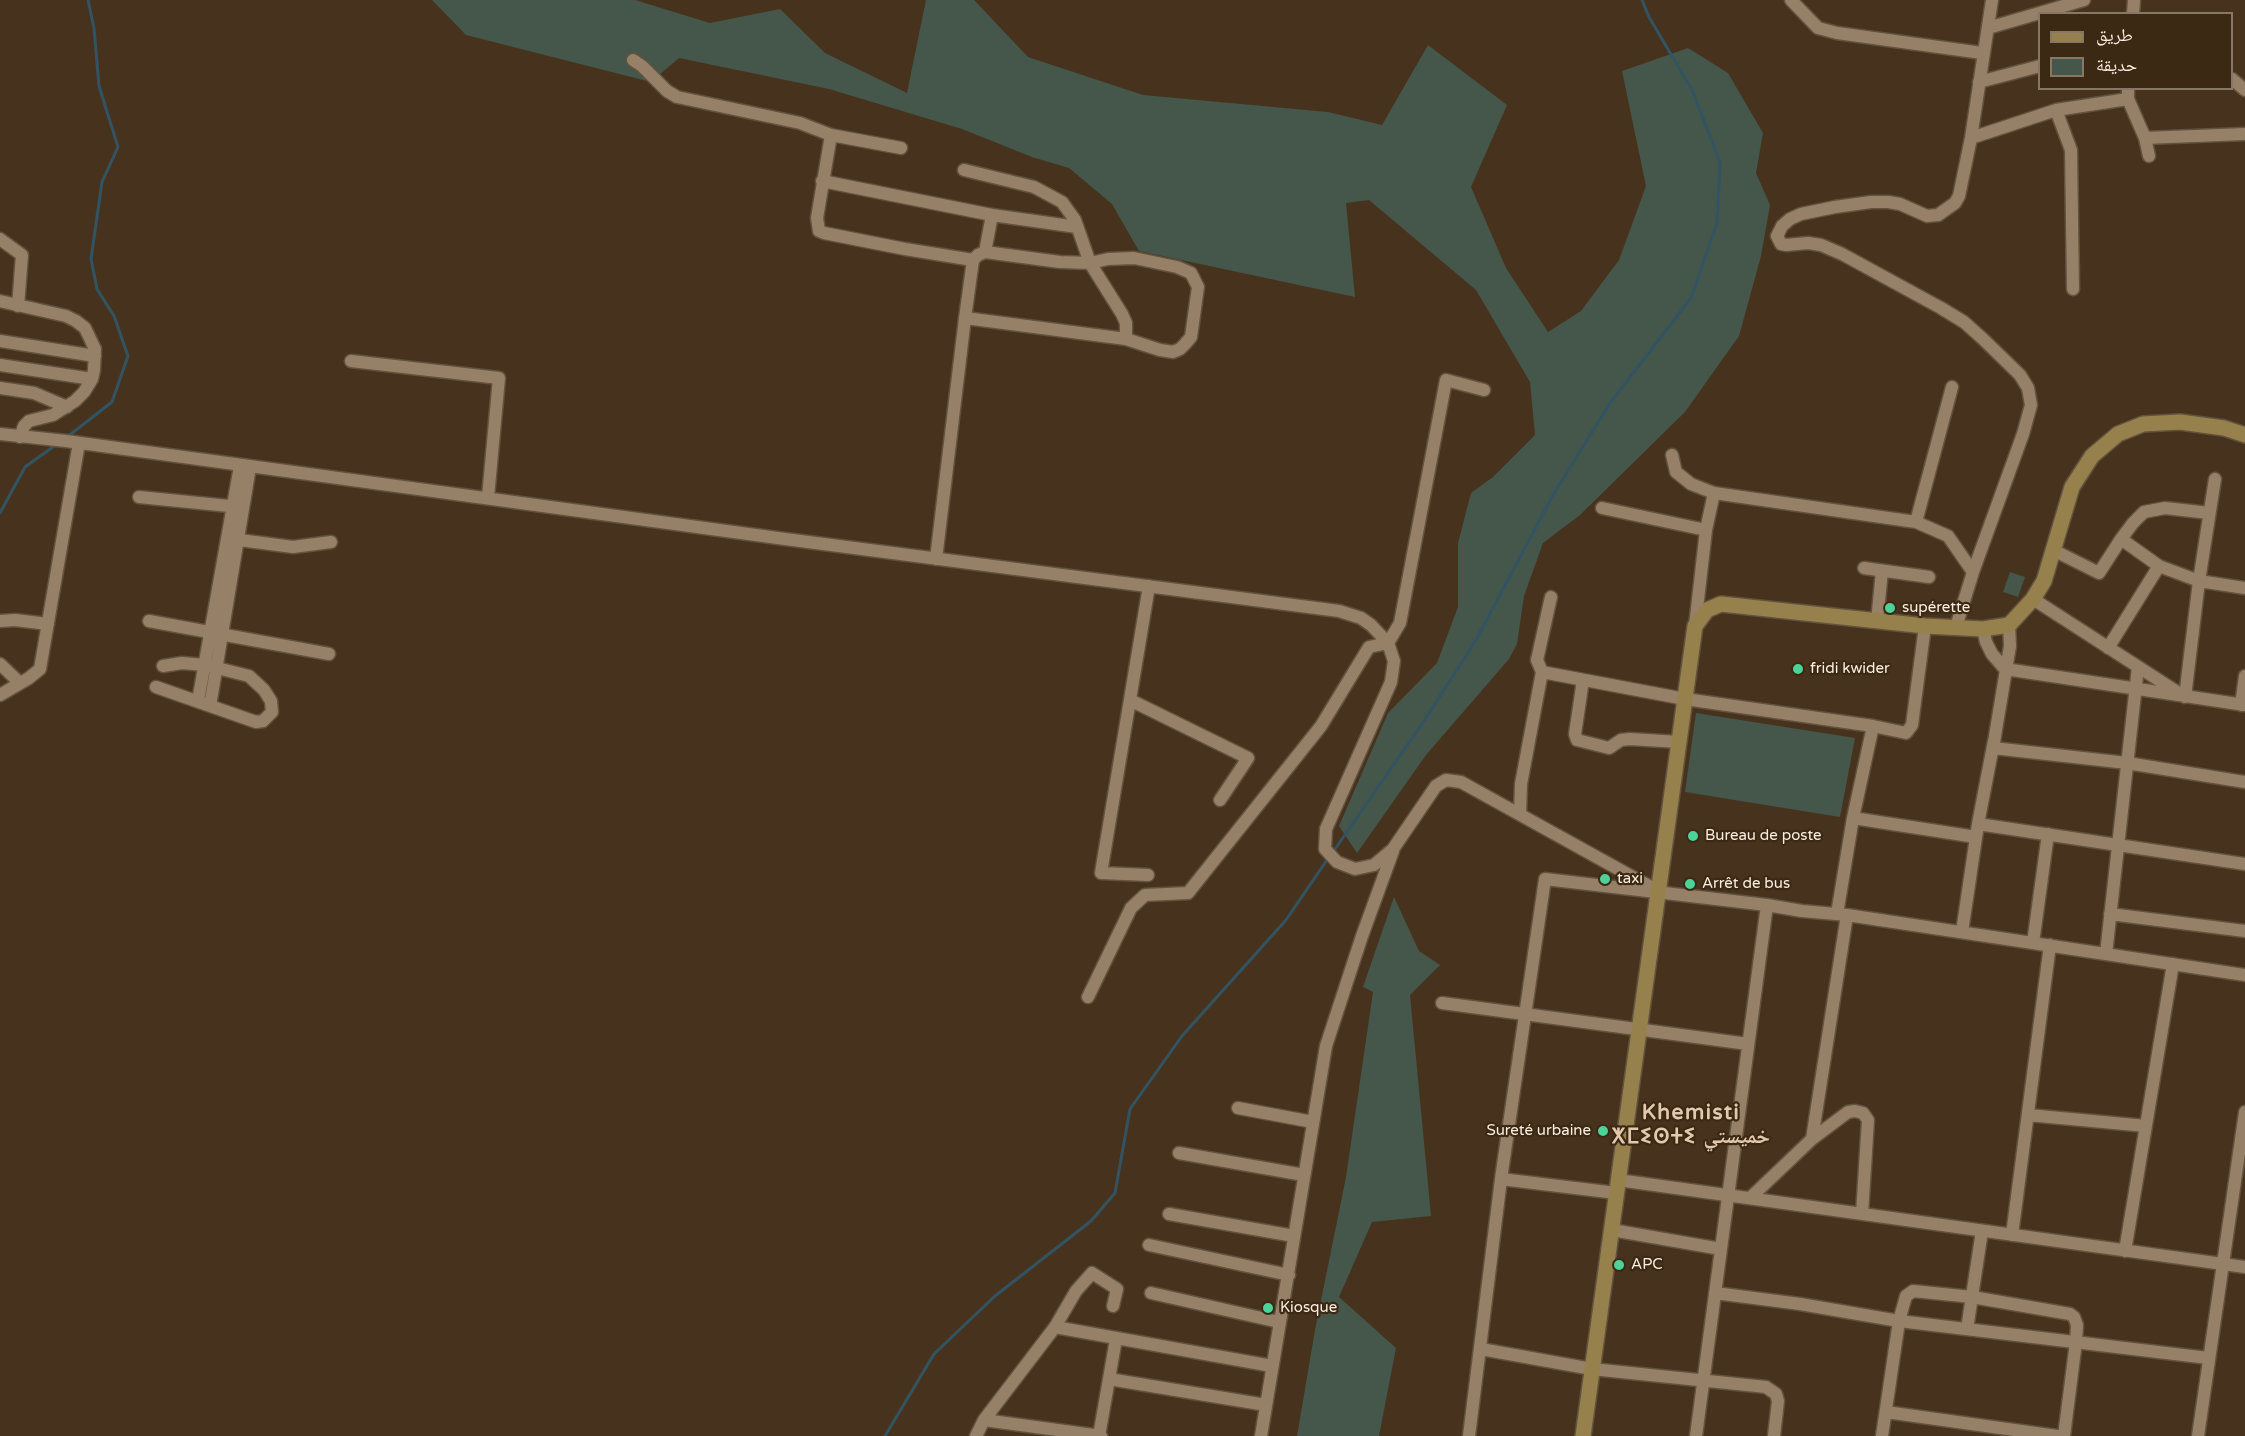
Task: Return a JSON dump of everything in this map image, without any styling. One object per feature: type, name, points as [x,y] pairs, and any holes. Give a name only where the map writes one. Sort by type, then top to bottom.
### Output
[{"type":"main road","points":[[1583,1436],[1695,626],[1707,610],[1721,604],[1925,626],[1983,629],[2009,625],[2033,599],[2044,581],[2072,487],[2092,456],[2118,434],[2143,424],[2180,422],[2224,428],[2245,435]]},
{"type":"street","points":[[1791,0],[1818,28],[1837,33],[1982,54]]},
{"type":"street","points":[[1956,627],[1973,572],[2023,434],[2031,405],[2028,388],[2020,375],[1983,339],[1964,322],[1941,308],[1821,244],[1786,245],[1781,244],[1777,236],[1782,226],[1801,214],[1871,202],[1900,204],[1920,214],[1938,215],[1947,210],[1959,196],[1971,138],[1992,0]]},
{"type":"street","points":[[2043,12],[2084,0]]},
{"type":"street","points":[[1988,28],[2038,13]]},
{"type":"street","points":[[633,60],[666,91],[677,97],[800,123],[831,135],[901,148]]},
{"type":"street","points":[[1979,82],[2038,67]]},
{"type":"street","points":[[2233,80],[2245,90]]},
{"type":"street","points":[[1971,138],[2056,110],[2128,94],[2145,138],[2149,156]]},
{"type":"street","points":[[2056,110],[2071,150],[2073,289]]},
{"type":"street","points":[[2145,138],[2245,134]]},
{"type":"street","points":[[831,135],[822,181],[817,226],[819,231],[973,260]]},
{"type":"street","points":[[964,170],[1034,187],[1062,202],[1077,226],[1090,263],[1122,314],[1126,339]]},
{"type":"street","points":[[822,181],[992,215],[1077,226]]},
{"type":"street","points":[[985,252],[992,215]]},
{"type":"street","points":[[0,239],[22,255],[18,306]]},
{"type":"street","points":[[936,559],[965,318],[973,260],[985,252],[1060,262],[1090,263],[1108,259],[1134,258],[1177,267],[1191,273],[1198,287],[1191,337],[1180,350],[1173,352],[1126,339],[965,318]]},
{"type":"street","points":[[0,301],[66,316],[76,321],[85,328],[95,356],[92,379],[84,392],[67,407],[52,415],[29,422],[24,426],[20,437]]},
{"type":"street","points":[[0,341],[95,356]]},
{"type":"street","points":[[351,361],[499,378],[488,497]]},
{"type":"street","points":[[0,365],[92,379]]},
{"type":"street","points":[[1088,997],[1131,908],[1145,895],[1188,893],[1321,726],[1369,647],[1388,643],[1400,623],[1446,380],[1484,390]]},
{"type":"street","points":[[1916,522],[1952,387]]},
{"type":"street","points":[[0,388],[34,393],[67,407]]},
{"type":"street","points":[[0,434],[1339,611],[1360,618],[1371,625],[1388,643],[1394,660],[1391,682],[1326,829],[1325,849],[1337,862],[1355,869],[1374,866],[1393,849],[1436,786],[1446,780],[1461,782],[1658,891]]},
{"type":"street","points":[[0,695],[40,669],[72,442]]},
{"type":"street","points":[[1672,455],[1676,472],[1691,484],[1714,493],[1916,522],[1948,536],[1973,572]]},
{"type":"street","points":[[204,703],[245,466]]},
{"type":"street","points":[[2185,697],[2199,581],[2215,479]]},
{"type":"street","points":[[1695,626],[1706,530],[1714,493]]},
{"type":"street","points":[[139,497],[238,507]]},
{"type":"street","points":[[1602,508],[1706,530]]},
{"type":"street","points":[[2053,550],[2099,573],[2121,539],[2144,512],[2165,508],[2209,513]]},
{"type":"street","points":[[233,539],[293,547],[331,542]]},
{"type":"street","points":[[2121,539],[2159,566],[2199,581],[2245,588]]},
{"type":"street","points":[[2108,648],[2159,566]]},
{"type":"street","points":[[1864,568],[1929,577]]},
{"type":"street","points":[[1877,621],[1882,571]]},
{"type":"street","points":[[1148,875],[1101,873],[1149,586]]},
{"type":"street","points":[[1520,814],[1521,784],[1542,672],[1537,660],[1551,597]]},
{"type":"street","points":[[2033,599],[2185,697]]},
{"type":"street","points":[[0,621],[48,624]]},
{"type":"street","points":[[149,621],[329,654]]},
{"type":"street","points":[[1962,932],[1977,830],[2010,646],[2009,625]]},
{"type":"street","points":[[1542,672],[1685,699],[1873,726],[1906,733],[1912,725],[1925,626]]},
{"type":"street","points":[[1983,629],[1992,654],[2005,669],[2243,705],[2245,676]]},
{"type":"street","points":[[156,687],[256,722],[268,718],[273,708],[271,701],[249,676],[211,666],[182,663],[163,666]]},
{"type":"street","points":[[0,664],[20,683]]},
{"type":"street","points":[[2106,954],[2138,667]]},
{"type":"street","points":[[1584,680],[1575,735],[1577,740],[1609,748],[1621,740],[1630,739],[1679,742]]},
{"type":"street","points":[[1130,700],[1248,758],[1220,800]]},
{"type":"street","points":[[1812,1139],[1853,818],[1873,726]]},
{"type":"street","points":[[1994,740],[1994,748],[2127,763],[2245,782]]},
{"type":"street","points":[[1853,818],[1977,830],[2048,834],[2245,864]]},
{"type":"street","points":[[2033,943],[2048,834]]},
{"type":"street","points":[[1261,1436],[1326,1046],[1393,849]]},
{"type":"street","points":[[1469,1436],[1502,1179],[1545,879],[1842,914],[2245,975]]},
{"type":"street","points":[[1696,1436],[1767,905]]},
{"type":"street","points":[[2110,914],[2245,931]]},
{"type":"street","points":[[2012,1235],[2050,945]]},
{"type":"street","points":[[2125,1251],[2173,964]]},
{"type":"street","points":[[1442,1003],[1748,1044]]},
{"type":"street","points":[[1238,1108],[1313,1122]]},
{"type":"street","points":[[1750,1198],[1812,1139],[1848,1112],[1855,1111],[1863,1113],[1868,1120],[1862,1214]]},
{"type":"street","points":[[2198,1436],[2245,1112]]},
{"type":"street","points":[[2028,1115],[2146,1126]]},
{"type":"street","points":[[1179,1153],[1304,1175]]},
{"type":"street","points":[[1502,1179],[1728,1195],[2245,1268]]},
{"type":"street","points":[[1169,1214],[1294,1236]]},
{"type":"street","points":[[1611,1230],[1721,1249]]},
{"type":"street","points":[[1966,1329],[1982,1231]]},
{"type":"street","points":[[1149,1245],[1289,1275]]},
{"type":"street","points":[[976,1436],[984,1420],[1055,1327],[1076,1291],[1092,1273],[1117,1289],[1113,1306]]},
{"type":"street","points":[[1882,1436],[1899,1321],[1906,1296],[1913,1291],[1972,1297],[2070,1314],[2076,1320],[2076,1342],[2064,1436]]},
{"type":"street","points":[[1151,1293],[1279,1322]]},
{"type":"street","points":[[1715,1293],[1800,1304],[1899,1321],[2208,1358]]},
{"type":"street","points":[[1055,1327],[1272,1366]]},
{"type":"street","points":[[984,1420],[1100,1436],[1116,1339]]},
{"type":"street","points":[[1481,1349],[1592,1369],[1766,1387],[1772,1390],[1778,1401],[1774,1436]]},
{"type":"street","points":[[1109,1379],[1266,1405]]},
{"type":"street","points":[[1886,1412],[2057,1436]]},
{"type":"green space","points":[[432,0],[635,0],[710,23],[780,9],[825,53],[907,93],[926,0],[974,0],[1028,57],[1143,95],[1328,112],[1382,125],[1428,45],[1507,105],[1471,187],[1506,268],[1548,332],[1581,311],[1619,260],[1646,186],[1622,71],[1688,48],[1728,73],[1763,133],[1756,173],[1770,205],[1761,256],[1739,336],[1685,412],[1580,515],[1543,543],[1524,596],[1517,644],[1509,659],[1426,755],[1357,853],[1339,826],[1388,713],[1437,663],[1458,607],[1458,543],[1471,493],[1493,477],[1535,435],[1530,382],[1476,290],[1369,200],[1346,203],[1355,297],[1139,251],[1112,204],[1069,168],[1032,157],[962,129],[829,89],[679,58],[651,82],[466,35]]},
{"type":"green space","points":[[2010,572],[2025,577],[2018,597],[2003,592]]},
{"type":"green space","points":[[1696,713],[1855,738],[1840,817],[1685,792]]},
{"type":"green space","points":[[1394,897],[1419,951],[1440,965],[1410,995],[1431,1216],[1372,1222],[1339,1297],[1396,1348],[1379,1436],[1297,1436],[1315,1330],[1346,1177],[1373,992],[1363,987]]},
{"type":"waterway","points":[[67,437],[112,402],[128,356],[114,316],[97,289],[91,259],[102,182],[118,147],[99,86],[94,28],[88,0]]},
{"type":"waterway","points":[[1333,852],[1424,721],[1476,640],[1553,495],[1610,403],[1691,298],[1717,223],[1720,162],[1692,90],[1649,17],[1642,0]]},
{"type":"waterway","points":[[0,513],[25,467],[57,444]]},
{"type":"waterway","points":[[885,1436],[934,1354],[995,1296],[1091,1221],[1115,1193],[1130,1109],[1182,1036],[1286,920],[1329,857]]},
{"type":"place","name":"supérette","points":[[1890,608]]},
{"type":"place","name":"fridi kwider","points":[[1798,669]]},
{"type":"place","name":"Bureau de poste","points":[[1693,836]]},
{"type":"place","name":"taxi","points":[[1605,879]]},
{"type":"place","name":"Arrêt de bus","points":[[1690,884]]},
{"type":"place","name":"Sureté urbaine","points":[[1603,1131]]},
{"type":"place","name":"APC","points":[[1619,1265]]},
{"type":"place","name":"Kiosque","points":[[1268,1308]]},
{"type":"district","name":"Khemisti ⵅⵎⵉⵙⵜⵉ خميستي","points":[[1691,1125]]}]
